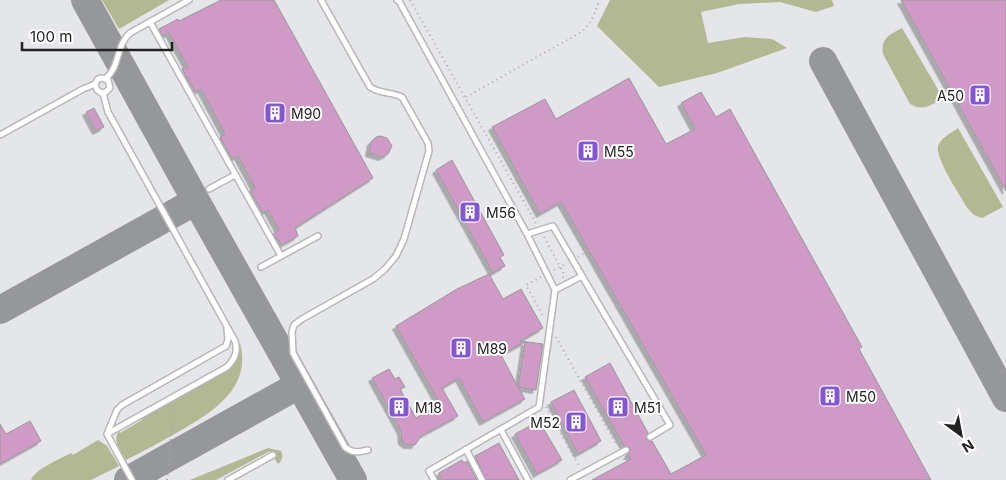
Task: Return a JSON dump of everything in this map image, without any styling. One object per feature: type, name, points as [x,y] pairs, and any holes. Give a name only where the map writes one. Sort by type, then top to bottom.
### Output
[{"type":"lane","points":[[0,135],[95,84],[98,79],[106,78],[114,67],[124,38],[190,0]]},
{"type":"lane","points":[[321,0],[370,87],[377,91],[396,94],[402,97],[428,143],[429,150],[404,238],[396,256],[380,274],[302,319],[294,325],[292,332],[293,353],[345,447],[356,453],[368,450]]},
{"type":"lane","points":[[396,0],[399,1],[527,234],[555,290],[539,407],[429,471],[434,480]]},
{"type":"lane","points":[[150,22],[281,256]]},
{"type":"lane","points":[[104,93],[110,88],[110,83],[106,78]]},
{"type":"lane","points":[[95,84],[97,90],[104,93]]},
{"type":"lane","points":[[104,93],[108,112],[227,326],[235,341],[237,350],[232,362],[107,434]]},
{"type":"lane","points":[[209,190],[235,175]]},
{"type":"lane","points":[[527,234],[552,226],[670,425],[650,436]]},
{"type":"lane","points":[[261,267],[318,236]]},
{"type":"lane","points":[[555,290],[582,276]]},
{"type":"lane","points":[[107,434],[117,410],[122,405],[226,346],[228,339],[227,326]]},
{"type":"lane","points":[[501,430],[528,480]]},
{"type":"lane","points":[[107,434],[132,480]]},
{"type":"lane","points":[[466,449],[482,480]]},
{"type":"lane","points":[[570,480],[626,450]]},
{"type":"lane","points":[[228,480],[273,455]]},
{"type":"path","points":[[466,97],[583,31],[591,21],[600,0]]},
{"type":"path","points":[[554,346],[556,337],[526,285],[560,267]]},
{"type":"path","points":[[167,480],[175,396]]},
{"type":"path","points":[[545,404],[583,473]]},
{"type":"green space","points":[[102,0],[169,0],[119,29]]},
{"type":"green space","points":[[610,0],[832,0],[834,6],[816,12],[780,2],[739,4],[701,12],[708,43],[745,37],[772,39],[787,48],[717,73],[659,87],[597,26]]},
{"type":"green space","points":[[902,28],[943,98],[927,107],[910,104],[883,54],[883,44],[887,38]]},
{"type":"green space","points":[[958,128],[1003,207],[982,218],[974,215],[968,209],[949,178],[938,152],[938,146],[941,141]]},
{"type":"green space","points":[[240,343],[242,359],[240,373],[235,386],[227,397],[217,407],[193,424],[126,460],[116,438],[119,431],[120,433],[142,420],[142,417],[232,367],[239,354]]},
{"type":"green space","points":[[98,440],[107,446],[119,466],[91,480],[31,480],[37,472],[48,465],[71,453],[73,455]]},
{"type":"green space","points":[[268,448],[281,451],[282,458],[278,464],[270,451],[216,480],[190,480]]},
{"type":"building","name":"M90","points":[[221,0],[274,0],[373,178],[295,228],[298,236],[282,245],[273,234],[279,230],[268,210],[263,213],[250,191],[255,188],[238,156],[232,159],[220,137],[225,134],[201,89],[195,92],[182,69],[188,67],[169,33],[163,36],[159,29]]},
{"type":"building","name":"A50","points":[[901,0],[1006,0],[1006,191]]},
{"type":"building","points":[[629,78],[666,144],[695,129],[681,103],[701,92],[716,117],[730,109],[862,347],[859,349],[931,480],[592,480],[631,459],[628,454],[630,448],[624,446],[585,377],[610,363],[648,433],[646,439],[652,441],[671,474],[706,455],[561,202],[540,214],[492,127],[545,99],[556,119]]},
{"type":"building","points":[[94,108],[104,127],[96,131],[86,112]]},
{"type":"building","points":[[380,136],[387,138],[392,146],[388,154],[382,157],[369,153],[371,142]]},
{"type":"building","name":"M56","points":[[452,160],[504,255],[500,257],[505,266],[493,273],[436,170]]},
{"type":"building","name":"M89","points":[[489,274],[503,299],[521,289],[543,328],[520,341],[543,344],[536,390],[518,387],[525,399],[483,422],[459,378],[442,388],[458,416],[421,436],[415,445],[407,445],[402,441],[401,431],[372,378],[389,369],[395,379],[399,377],[405,387],[400,389],[416,418],[440,404],[396,326],[457,289]],"holes":[[[525,342],[518,387],[501,355]]]},
{"type":"building","name":"M52","points":[[574,390],[601,441],[578,454],[551,402]]},
{"type":"building","points":[[30,421],[41,441],[0,464],[0,424],[6,434]]},
{"type":"building","points":[[539,421],[562,460],[537,474],[515,434]]},
{"type":"building","points":[[499,443],[519,480],[486,480],[475,456]]},
{"type":"building","points":[[462,460],[464,463],[467,461],[477,480],[442,480],[439,473]]},
{"type":"taxiway","points":[[85,0],[353,480]]},
{"type":"taxiway","points":[[823,61],[1006,398]]},
{"type":"taxiway","points":[[0,310],[196,201]]},
{"type":"taxiway","points":[[128,480],[299,385]]},
{"type":"place","name":"A50","points":[[980,95]]},
{"type":"place","name":"M90","points":[[275,113]]},
{"type":"place","name":"M55","points":[[588,151]]},
{"type":"place","name":"M56","points":[[470,212]]},
{"type":"place","name":"M89","points":[[461,348]]},
{"type":"place","name":"M50","points":[[830,396]]},
{"type":"place","name":"M18","points":[[399,407]]},
{"type":"place","name":"M51","points":[[618,407]]},
{"type":"place","name":"M52","points":[[576,422]]}]
